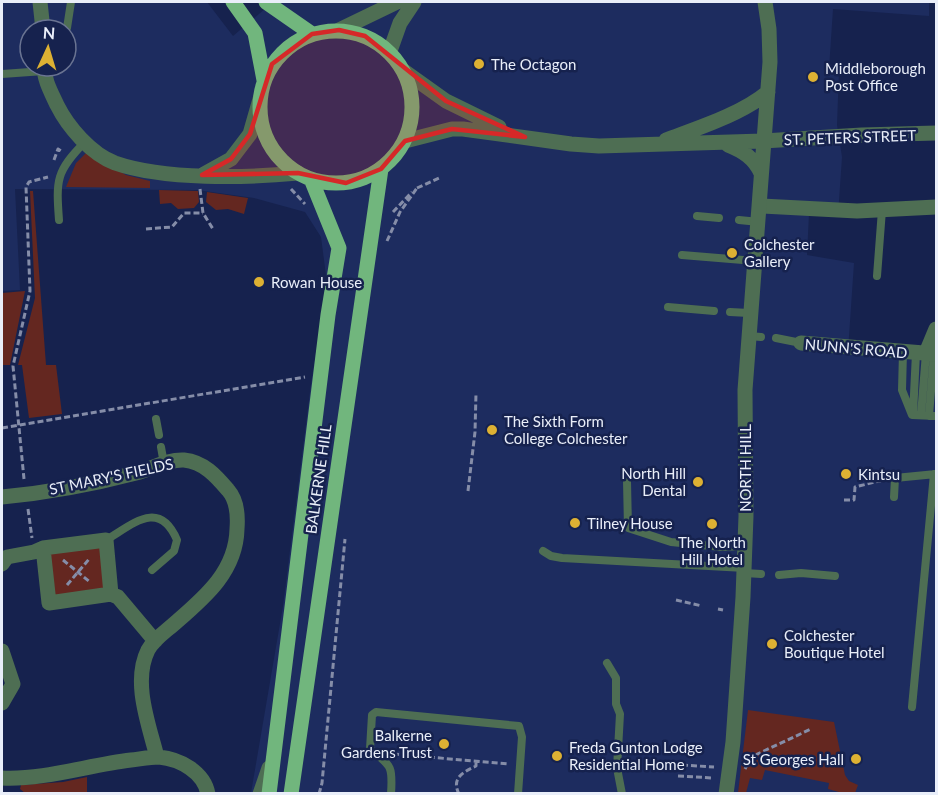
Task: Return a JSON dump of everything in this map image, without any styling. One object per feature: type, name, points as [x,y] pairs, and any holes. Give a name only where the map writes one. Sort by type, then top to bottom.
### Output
[{"type":"main road","points":[[232,2],[255,33],[264,80]]},
{"type":"main road","points":[[266,2],[312,34]]},
{"type":"main road","points":[[339,30],[365,36],[390,51],[404,70],[412,93],[411,125],[405,141],[391,160],[381,169],[361,180],[329,183],[305,176],[276,154],[267,140],[260,114],[264,80],[272,64],[284,51],[294,42],[312,34],[339,30]]},
{"type":"main road","name":"BALKERNE HILL","points":[[291,794],[381,169]]},
{"type":"main road","name":"BALKERNE HILL","points":[[269,794],[328,315],[339,248],[305,176]]},
{"type":"street","points":[[40,2],[42,18]]},
{"type":"street","points":[[339,30],[397,2]]},
{"type":"street","points":[[390,51],[400,23],[414,2]]},
{"type":"street","name":"NORTH HILL","points":[[726,794],[733,742],[745,570],[745,390],[755,337],[749,313],[768,92],[769,29],[765,2]]},
{"type":"street","points":[[404,70],[446,101],[525,138]]},
{"type":"street","points":[[45,78],[63,118],[85,142],[113,162],[153,173],[305,176]]},
{"type":"street","points":[[655,144],[722,117],[760,99],[768,92]]},
{"type":"street","points":[[200,175],[231,159],[250,134],[260,99]]},
{"type":"street","points":[[405,141],[452,129],[480,130],[525,138]]},
{"type":"street","name":"ST. PETERS STREET","points":[[525,138],[599,146],[936,134]]},
{"type":"street","points":[[724,143],[746,153],[760,173]]},
{"type":"street","points":[[759,214],[936,207]]},
{"type":"street","points":[[923,353],[936,329]]},
{"type":"street","name":"NUNN'S ROAD","points":[[801,343],[923,353]]},
{"type":"street","name":"ST MARY'S FIELDS","points":[[2,497],[26,495],[135,474],[184,460],[209,469],[231,493],[236,509],[237,540],[224,575],[200,602],[155,641],[148,650],[142,682],[146,714],[157,757]]},
{"type":"street","points":[[2,564],[7,557],[105,540],[111,594]]},
{"type":"street","points":[[38,550],[49,603],[111,594],[118,597],[155,641]]},
{"type":"street","points":[[2,651],[13,684],[2,703]]},
{"type":"street","points":[[260,794],[274,753]]},
{"type":"street","points":[[2,778],[66,772],[157,757],[187,765],[206,783],[208,794]]},
{"type":"lane","points":[[69,18],[71,2]]},
{"type":"lane","points":[[2,74],[18,72]]},
{"type":"lane","points":[[59,220],[57,189],[59,177],[65,165],[85,142]]},
{"type":"lane","points":[[877,276],[882,210]]},
{"type":"lane","points":[[739,220],[759,214]]},
{"type":"lane","points":[[697,216],[718,218]]},
{"type":"lane","points":[[682,255],[755,261]]},
{"type":"lane","points":[[668,307],[714,311]]},
{"type":"lane","points":[[730,312],[749,313]]},
{"type":"lane","name":"NUNN'S ROAD","points":[[776,338],[801,343]]},
{"type":"lane","points":[[923,353],[925,416]]},
{"type":"lane","points":[[923,353],[902,390],[925,416]]},
{"type":"lane","points":[[156,419],[159,435]]},
{"type":"lane","points":[[161,447],[164,464]]},
{"type":"lane","points":[[894,496],[895,478],[935,474],[912,707]]},
{"type":"lane","points":[[627,481],[628,528],[671,542],[722,547],[745,546]]},
{"type":"lane","points":[[105,540],[145,517],[155,516],[177,540],[174,551],[152,570]]},
{"type":"lane","points":[[543,551],[551,556],[562,558],[745,570],[761,574]]},
{"type":"lane","points":[[779,575],[801,573],[835,576]]},
{"type":"lane","points":[[607,663],[616,678],[616,704],[620,714],[617,768],[622,794]]},
{"type":"lane","points":[[391,794],[390,765],[370,749],[369,744],[372,715],[376,712],[519,726],[522,737],[518,794]]},
{"type":"path","points":[[53,167],[58,149]]},
{"type":"path","points":[[26,495],[13,366],[30,291],[26,187],[29,182],[45,179],[50,175]]},
{"type":"path","points":[[200,175],[203,213],[213,229]]},
{"type":"path","points":[[277,176],[309,210]]},
{"type":"path","points":[[393,212],[403,199],[417,188],[439,178]]},
{"type":"path","points":[[385,251],[387,240],[400,212],[417,188]]},
{"type":"path","points":[[147,229],[172,227],[184,213],[203,213]]},
{"type":"path","points":[[2,428],[305,377]]},
{"type":"path","points":[[468,491],[475,432],[476,393]]},
{"type":"path","points":[[844,500],[854,500],[855,487],[895,478]]},
{"type":"path","points":[[29,516],[38,550]]},
{"type":"path","points":[[319,794],[323,772],[345,530]]},
{"type":"path","points":[[49,603],[61,593],[105,540]]},
{"type":"path","points":[[57,555],[91,583]]},
{"type":"path","points":[[676,600],[702,606]]},
{"type":"path","points":[[718,609],[723,610]]},
{"type":"path","points":[[743,773],[751,757],[811,729]]},
{"type":"path","points":[[381,758],[389,754],[520,765]]},
{"type":"path","points":[[459,794],[457,779],[461,774],[476,766],[476,762]]},
{"type":"path","points":[[682,765],[714,766]]},
{"type":"path","points":[[678,777],[713,778]]},
{"type":"highlighted area","points":[[339,30],[365,36],[446,101],[525,137],[452,129],[405,141],[381,169],[346,183],[298,173],[202,175],[231,159],[250,134],[272,64],[312,34]]},
{"type":"shaded area","points":[[2,2],[207,2],[233,36],[273,2],[929,2],[929,16],[833,9],[829,69],[839,70],[837,125],[842,157],[838,215],[809,214],[807,255],[854,263],[848,351],[936,359],[936,793],[251,793],[283,606],[311,384],[327,283],[321,237],[305,212],[254,198],[197,190],[15,189],[20,290],[2,291]]},
{"type":"shaded area","points":[[87,152],[126,175],[150,181],[150,188],[66,187],[76,163]]},
{"type":"shaded area","points":[[159,190],[198,191],[199,202],[194,208],[178,209],[171,203],[160,204]]},
{"type":"shaded area","points":[[30,191],[33,191],[46,365],[56,365],[62,414],[29,418],[22,365],[18,365],[35,298]]},
{"type":"shaded area","points":[[207,192],[248,198],[244,214],[228,209],[216,210],[206,202]]},
{"type":"shaded area","points":[[25,291],[10,365],[2,365],[2,293]]},
{"type":"shaded area","points":[[102,544],[106,592],[54,599],[47,550]]},
{"type":"shaded area","points":[[748,710],[834,722],[845,775],[849,781],[858,785],[855,793],[839,793],[828,789],[829,783],[765,770],[762,780],[750,778],[746,793],[738,793]]},
{"type":"shaded area","points":[[87,777],[87,793],[25,793],[20,789],[21,785],[63,782]]},
{"type":"place","name":"The Octagon","points":[[479,64]]},
{"type":"place","name":"Middleborough Post Office","points":[[813,77]]},
{"type":"place","name":"Colchester Gallery","points":[[732,253]]},
{"type":"place","name":"Rowan House","points":[[259,282]]},
{"type":"place","name":"The Sixth Form College Colchester","points":[[492,430]]},
{"type":"place","name":"Kintsu","points":[[846,474]]},
{"type":"place","name":"North Hill Dental","points":[[698,482]]},
{"type":"place","name":"Tilney House","points":[[575,523]]},
{"type":"place","name":"The North Hill Hotel","points":[[712,524]]},
{"type":"place","name":"Colchester Boutique Hotel","points":[[772,644]]},
{"type":"place","name":"Balkerne Gardens Trust","points":[[444,744]]},
{"type":"place","name":"Freda Gunton Lodge Residential Home","points":[[557,756]]},
{"type":"place","name":"St Georges Hall","points":[[856,759]]}]
